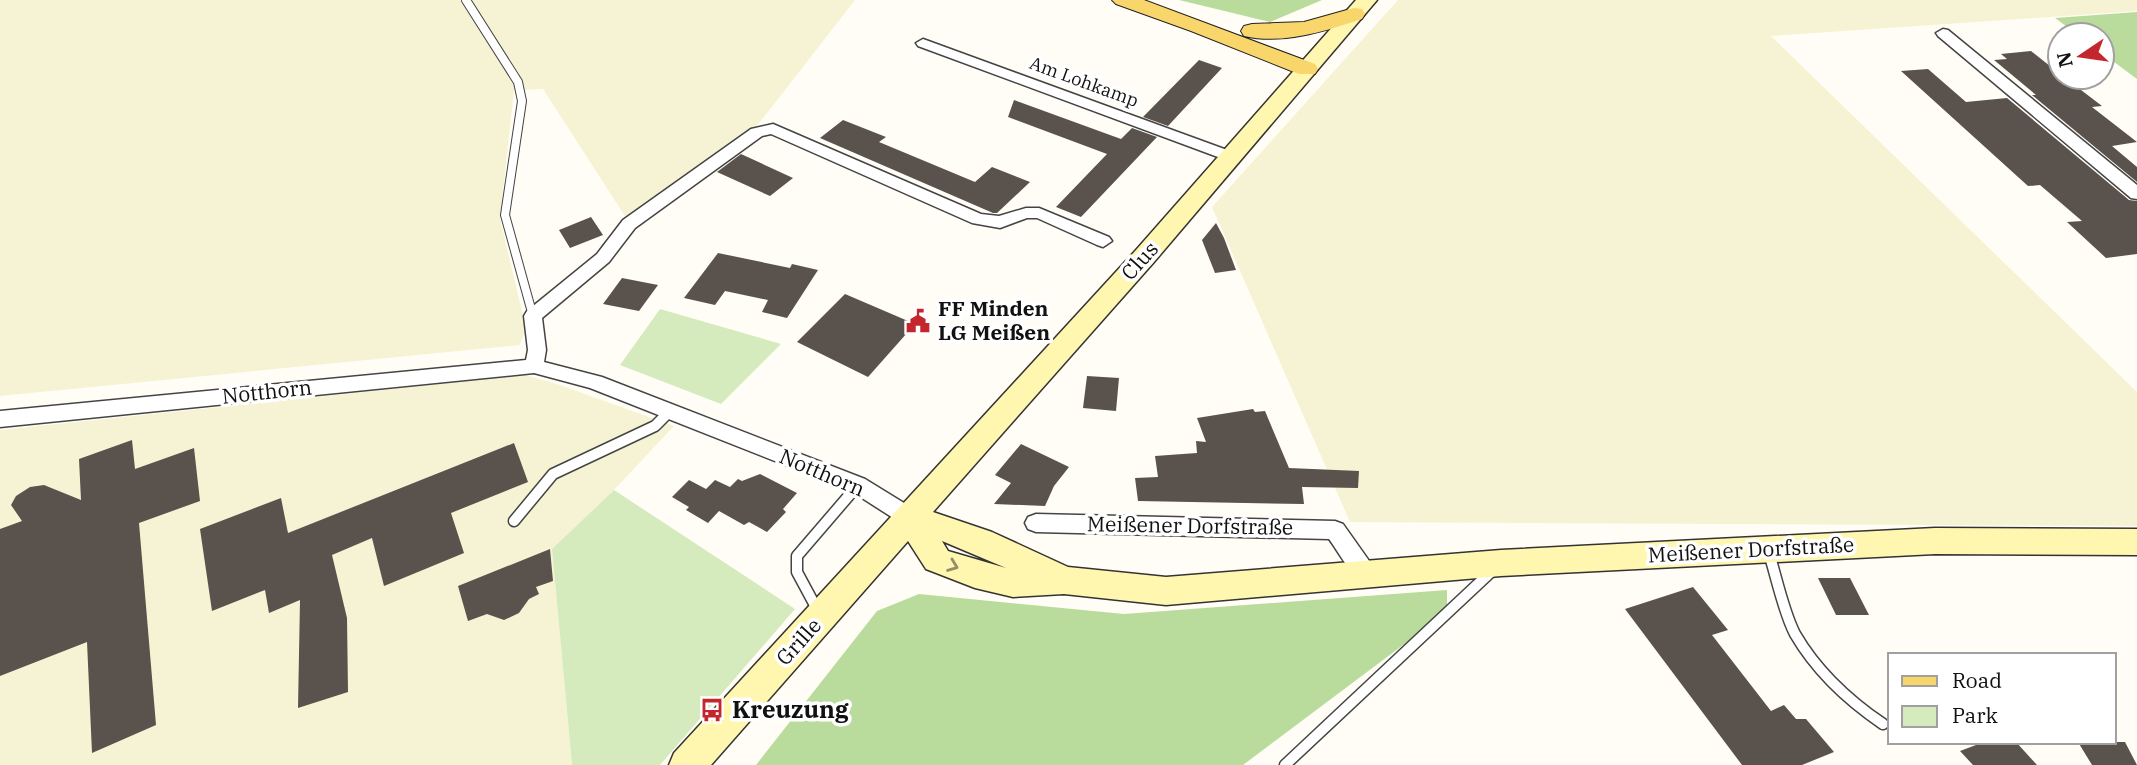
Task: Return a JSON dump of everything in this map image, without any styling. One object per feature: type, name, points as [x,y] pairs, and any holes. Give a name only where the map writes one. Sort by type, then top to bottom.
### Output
[{"type":"main road","points":[[1123,0],[1313,62]]},
{"type":"main road","points":[[1142,0],[1252,31],[1272,33],[1305,30],[1360,7]]},
{"type":"main road","name":"Clus","points":[[909,517],[1232,157],[1360,7]]},
{"type":"main road","points":[[1252,31],[1313,62]]},
{"type":"main road","name":"Meißener Dorfstraße","points":[[909,517],[937,559],[975,574],[1013,583],[1064,580],[1166,591],[1366,572],[1768,549],[1936,541],[2137,542]]},
{"type":"main road","name":"Grille","points":[[687,765],[909,517]]},
{"type":"street","points":[[1943,33],[2137,194]]},
{"type":"street","name":"Am Lohkamp","points":[[923,43],[1232,157]]},
{"type":"street","name":"Clus","points":[[533,316],[603,258],[629,224],[757,132],[773,129],[978,219],[1000,222],[1039,213],[1103,241]]},
{"type":"street","points":[[533,316],[537,350],[534,366]]},
{"type":"street","name":"Notthorn","points":[[0,419],[534,366],[595,382],[858,485],[909,517]]},
{"type":"street","name":"Meißener Dorfstraße","points":[[1036,523],[1335,530],[1366,572]]},
{"type":"lane","points":[[466,0],[518,82],[522,101],[505,215],[533,316]]},
{"type":"lane","points":[[514,521],[553,474],[655,426],[669,412]]},
{"type":"lane","points":[[821,618],[797,572],[797,556],[858,485]]},
{"type":"lane","points":[[1768,549],[1794,632],[1814,661],[1857,706],[1883,724]]},
{"type":"lane","points":[[1285,765],[1502,563]]},
{"type":"shaded area","points":[[0,0],[855,0],[753,131],[632,227],[543,89],[514,90],[500,219],[526,328],[520,345],[0,396]]},
{"type":"shaded area","points":[[1398,0],[2137,0],[2137,11],[1771,36],[2137,392],[2137,526],[1350,522],[1212,207]]},
{"type":"shaded area","points":[[525,375],[674,426],[614,490],[552,549],[572,765],[0,765],[0,430]]},
{"type":"green space","points":[[1179,0],[1322,0],[1270,22]]},
{"type":"green space","points":[[2137,12],[2137,79],[2116,63],[2116,21],[2059,21],[2055,18]]},
{"type":"green space","points":[[660,309],[781,344],[721,404],[620,365]]},
{"type":"green space","points":[[614,490],[795,609],[660,765],[572,765],[552,549]]},
{"type":"green space","points":[[1447,590],[1447,612],[1243,765],[756,765],[877,611],[919,594],[1124,614]]},
{"type":"building","points":[[2031,51],[2046,63],[2046,91],[2082,91],[2102,106],[2092,107],[2137,142],[2112,146],[2137,167],[2137,182],[1994,60],[2007,59],[2001,54]]},
{"type":"building","points":[[1199,60],[1222,68],[1168,126],[1143,117]]},
{"type":"building","points":[[1928,69],[1966,102],[2007,98],[2129,200],[2137,201],[2137,254],[2106,258],[2067,222],[2082,221],[2040,185],[2028,186],[1901,71]]},
{"type":"building","points":[[1014,100],[1121,139],[1132,128],[1157,137],[1081,217],[1056,207],[1107,154],[1008,117]]},
{"type":"building","points":[[843,120],[886,137],[879,142],[975,182],[992,167],[1030,182],[997,213],[993,213],[820,138]]},
{"type":"building","points":[[741,154],[793,178],[770,196],[717,172]]},
{"type":"building","points":[[591,217],[603,235],[570,248],[559,230]]},
{"type":"building","points":[[1216,223],[1236,270],[1215,273],[1202,240]]},
{"type":"building","points":[[718,253],[790,268],[792,264],[818,270],[787,318],[762,312],[768,300],[725,291],[715,305],[684,298]]},
{"type":"building","points":[[622,278],[658,285],[639,311],[603,304]]},
{"type":"building","points":[[845,294],[915,324],[868,377],[797,342]]},
{"type":"building","points":[[1087,376],[1119,378],[1116,411],[1083,408]]},
{"type":"building","points":[[1253,409],[1255,412],[1265,411],[1289,468],[1359,471],[1358,488],[1302,487],[1304,504],[1138,501],[1135,478],[1158,477],[1155,456],[1197,453],[1196,441],[1206,442],[1197,418]]},
{"type":"building","points":[[132,440],[135,469],[194,448],[200,501],[139,523],[156,725],[92,753],[87,642],[0,676],[0,529],[22,521],[11,505],[16,496],[30,487],[44,485],[81,500],[79,459]]},
{"type":"building","points":[[514,443],[528,482],[451,513],[464,553],[384,586],[372,538],[332,555],[347,618],[348,692],[298,708],[300,600],[269,613],[265,590],[212,611],[200,529],[281,498],[288,533]]},
{"type":"building","points":[[1021,444],[1069,467],[1054,486],[1045,506],[994,504],[1011,483],[995,475]]},
{"type":"building","points":[[760,474],[797,493],[783,509],[786,512],[767,532],[749,522],[744,525],[719,511],[708,523],[686,510],[689,507],[672,497],[689,480],[706,489],[715,480],[730,487],[738,479],[742,481]]},
{"type":"building","points":[[550,549],[553,581],[536,587],[539,594],[529,599],[519,613],[504,620],[487,614],[468,621],[458,586]]},
{"type":"building","points":[[1818,578],[1850,578],[1869,615],[1836,615]]},
{"type":"building","points":[[1693,587],[1728,630],[1712,635],[1771,711],[1784,705],[1796,719],[1806,719],[1834,752],[1802,765],[1742,765],[1625,609]]},
{"type":"building","points":[[2125,742],[2137,765],[2092,765],[2079,744]]},
{"type":"building","points":[[1979,744],[2018,744],[2037,765],[1973,765],[1960,751]]},
{"type":"place","name":"FF Minden LG Meißen","points":[[918,321]]},
{"type":"place","name":"Kreuzung","points":[[712,710]]}]
